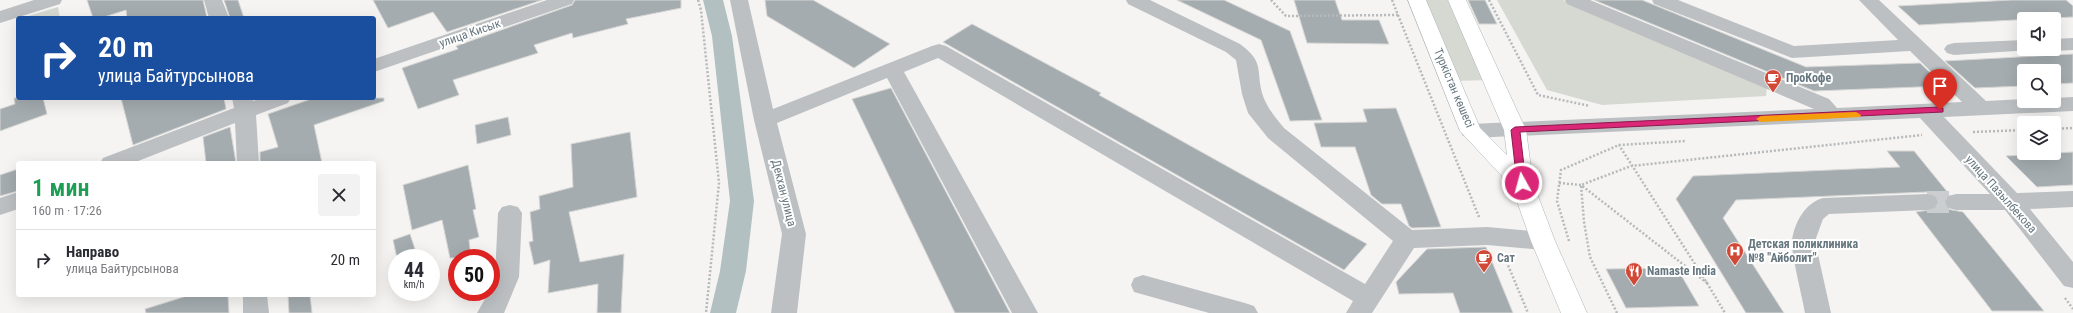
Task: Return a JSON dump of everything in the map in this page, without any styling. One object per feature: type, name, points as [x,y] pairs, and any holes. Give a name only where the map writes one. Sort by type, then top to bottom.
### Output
[{"type":"main road","name":"Түркістан көшесі","points":[[1417,0],[1471,131],[1522,183]]},
{"type":"main road","name":"Түркістан көшесі","points":[[1457,0],[1515,130],[1522,183],[1543,241],[1574,313]]},
{"type":"street","points":[[6,10],[53,0]]},
{"type":"street","points":[[214,0],[218,16]]},
{"type":"street","name":"улица Кисык","points":[[376,65],[565,0]]},
{"type":"street","name":"Декхан улица","points":[[739,0],[765,120],[794,234],[784,313]]},
{"type":"street","points":[[1135,0],[1233,48],[1245,57],[1249,69],[1252,94],[1259,113],[1276,133],[1407,239],[1488,236],[1543,241]]},
{"type":"street","points":[[1574,0],[1822,104],[1833,116]]},
{"type":"street","points":[[1662,0],[1792,52],[1915,45]]},
{"type":"street","points":[[1868,0],[1981,108]]},
{"type":"street","points":[[1889,0],[1889,20]]},
{"type":"street","points":[[2061,45],[2073,44]]},
{"type":"street","points":[[1954,49],[2017,46]]},
{"type":"street","points":[[765,120],[939,50],[1364,305],[1407,239]]},
{"type":"street","points":[[892,69],[1026,313]]},
{"type":"street","points":[[116,161],[244,104],[269,100]]},
{"type":"street","points":[[244,104],[248,161]]},
{"type":"street","points":[[1471,131],[1833,116],[2073,104]]},
{"type":"street","name":"улица Пазылбекова","points":[[1926,111],[2011,202],[2073,279]]},
{"type":"street","points":[[1956,202],[2011,202],[2073,199]]},
{"type":"street","points":[[0,207],[16,201]]},
{"type":"street","points":[[1818,313],[1803,242],[1813,215],[1823,206],[1927,202]]},
{"type":"street","points":[[490,313],[497,304],[507,277],[510,213]]},
{"type":"street","points":[[1143,285],[1245,313]]},
{"type":"street","points":[[255,297],[256,313]]},
{"type":"path","points":[[698,0],[701,10],[719,183],[706,313]]},
{"type":"path","points":[[1271,0],[1286,16],[1398,15]]},
{"type":"path","points":[[1392,0],[1488,236],[1507,260],[1528,313]]},
{"type":"path","points":[[1489,0],[1538,95]]},
{"type":"path","points":[[2061,129],[2073,128]]},
{"type":"path","points":[[1559,183],[1581,185],[1632,166],[1945,133],[2017,130]]},
{"type":"path","points":[[1571,249],[1557,201],[1561,170],[1619,146],[1725,313]]},
{"type":"path","points":[[1581,185],[1707,283]]},
{"type":"path","points":[[1581,185],[1584,222],[1590,257],[1617,313]]},
{"type":"shaded area","points":[[1420,0],[1454,0],[1491,80],[1453,81]]},
{"type":"shaded area","points":[[1497,0],[1563,0],[1767,86],[1766,96],[1602,105],[1547,90]]},
{"type":"shaded area","points":[[58,7],[60,16],[29,16]]},
{"type":"building","points":[[87,0],[203,0],[207,16],[127,16],[126,10],[107,16],[92,16]]},
{"type":"building","points":[[224,0],[238,0],[243,16],[229,16]]},
{"type":"building","points":[[373,0],[542,0],[447,32],[433,12],[388,28]]},
{"type":"building","points":[[575,0],[681,0],[681,8],[626,19],[628,24],[573,38],[572,33],[534,45],[538,53],[453,80],[459,95],[418,109],[402,68],[458,49],[456,46],[572,5]]},
{"type":"building","points":[[765,0],[813,0],[890,44],[854,68],[767,16]]},
{"type":"building","points":[[1177,0],[1224,0],[1290,31],[1322,120],[1290,121],[1261,40]]},
{"type":"building","points":[[1294,0],[1335,0],[1342,20],[1379,20],[1389,44],[1307,43]]},
{"type":"building","points":[[1468,0],[1485,0],[1497,24],[1479,24]]},
{"type":"building","points":[[1594,0],[1642,0],[1806,67],[1920,63],[1944,86],[1814,91]]},
{"type":"building","points":[[2011,0],[2066,0],[2073,6],[2073,17],[2061,18],[2061,12],[2017,12],[2017,20],[1919,25],[1898,6]]},
{"type":"building","points":[[972,24],[1101,93],[1099,95],[1367,244],[1344,270],[943,42]]},
{"type":"building","points":[[2073,54],[2073,83],[2061,84],[2061,64],[2017,64],[2017,86],[1975,88],[1945,61],[2061,56],[2061,55]]},
{"type":"building","points":[[891,88],[1010,313],[955,313],[852,99]]},
{"type":"building","points":[[14,98],[16,98],[16,100],[44,100],[47,114],[0,131],[0,109],[15,104]]},
{"type":"building","points":[[376,98],[384,98],[384,101],[314,125],[322,161],[260,161],[260,152],[278,147],[268,114],[308,100],[376,100]]},
{"type":"building","points":[[122,100],[224,100],[226,109],[133,145]]},
{"type":"building","points":[[1396,108],[1441,227],[1412,228],[1409,226],[1401,204],[1382,204],[1371,195],[1355,147],[1321,147],[1314,123],[1367,122],[1363,109]]},
{"type":"building","points":[[508,117],[511,135],[477,144],[475,125]]},
{"type":"building","points":[[230,127],[236,161],[206,161],[203,137]]},
{"type":"building","points":[[630,132],[637,197],[569,212],[580,262],[624,254],[621,313],[597,313],[598,284],[548,293],[550,260],[534,265],[529,242],[533,241],[530,212],[540,209],[539,196],[573,187],[571,144]]},
{"type":"building","name":"Детская поликлиника №8 \"Айболит\"","points":[[1887,151],[1914,151],[1949,194],[1944,201],[1947,209],[1963,212],[2044,311],[1992,311],[1916,212],[1936,209],[1939,203],[1936,195],[1927,192],[1736,200],[1723,218],[1784,313],[1746,313],[1676,199],[1693,176],[1900,167]]},
{"type":"building","points":[[2073,152],[2073,185],[2037,187],[2006,156],[2017,155],[2017,160],[2061,160],[2061,153]]},
{"type":"building","points":[[468,165],[476,209],[473,210],[479,237],[469,240],[470,249],[448,249],[442,220],[412,230],[403,185]]},
{"type":"building","points":[[16,170],[16,192],[0,196],[0,175]]},
{"type":"building","points":[[410,234],[415,249],[395,249],[393,240]]},
{"type":"building","points":[[1486,247],[1513,313],[1460,313],[1453,293],[1399,294],[1396,282],[1427,249]]},
{"type":"building","points":[[1677,268],[1699,306],[1626,308],[1606,269]]},
{"type":"building","points":[[184,297],[228,297],[229,313],[146,313],[145,309]]},
{"type":"building","points":[[288,297],[310,297],[312,313],[289,313]]},
{"type":"waterway","points":[[713,0],[722,36],[742,201],[733,271],[723,313]]},
{"type":"tunnel","points":[[1927,202],[1956,202]]},
{"type":"slow traffic","points":[[1761,119],[1856,115]]},
{"type":"place","name":"ПроКофе","points":[[1773,93]]},
{"type":"place","name":"Детская поликлиника №8 \"Айболит\"","points":[[1735,266]]},
{"type":"place","name":"Сат","points":[[1484,273]]},
{"type":"place","name":"Namaste India","points":[[1634,286]]},
{"type":"route","points":[[1522,183],[1515,130],[1940,110]]}]
